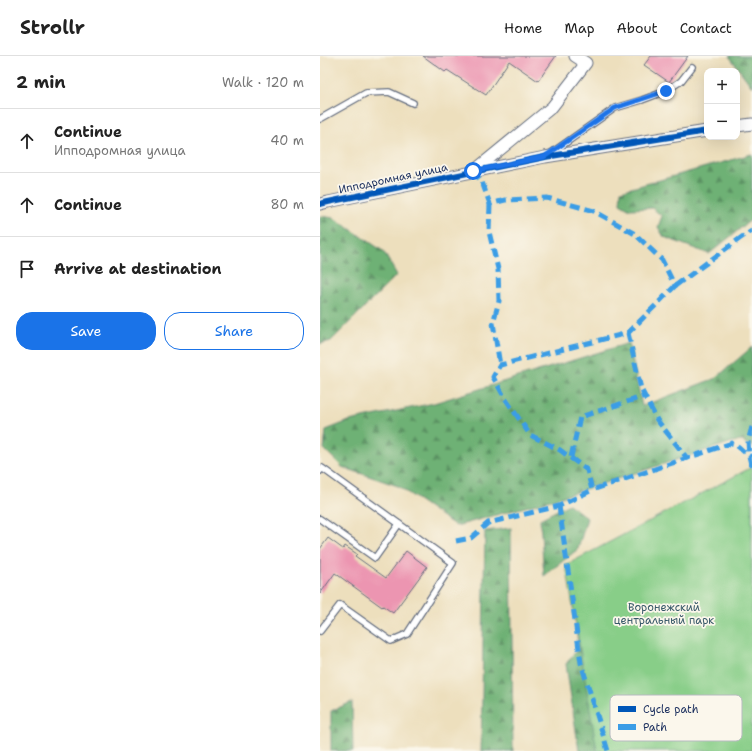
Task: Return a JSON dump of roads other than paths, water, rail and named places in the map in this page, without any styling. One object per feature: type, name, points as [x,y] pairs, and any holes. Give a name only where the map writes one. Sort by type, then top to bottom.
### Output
[{"type":"street","points":[[473,171],[552,107],[586,63],[575,56]]},
{"type":"street","points":[[740,126],[752,124]]},
{"type":"street","name":"Ипподромная улица","points":[[320,204],[544,157],[704,131]]},
{"type":"lane","points":[[544,157],[615,108],[666,91],[682,80],[692,67]]},
{"type":"lane","points":[[320,119],[366,93],[390,92],[413,103]]},
{"type":"lane","points":[[320,471],[322,468],[454,563],[407,634],[391,640],[340,605],[320,631]]},
{"type":"lane","points":[[320,519],[375,558],[400,524]]},
{"type":"park label","name":"Воронежский центральный парк","points":[[664,613]]}]
